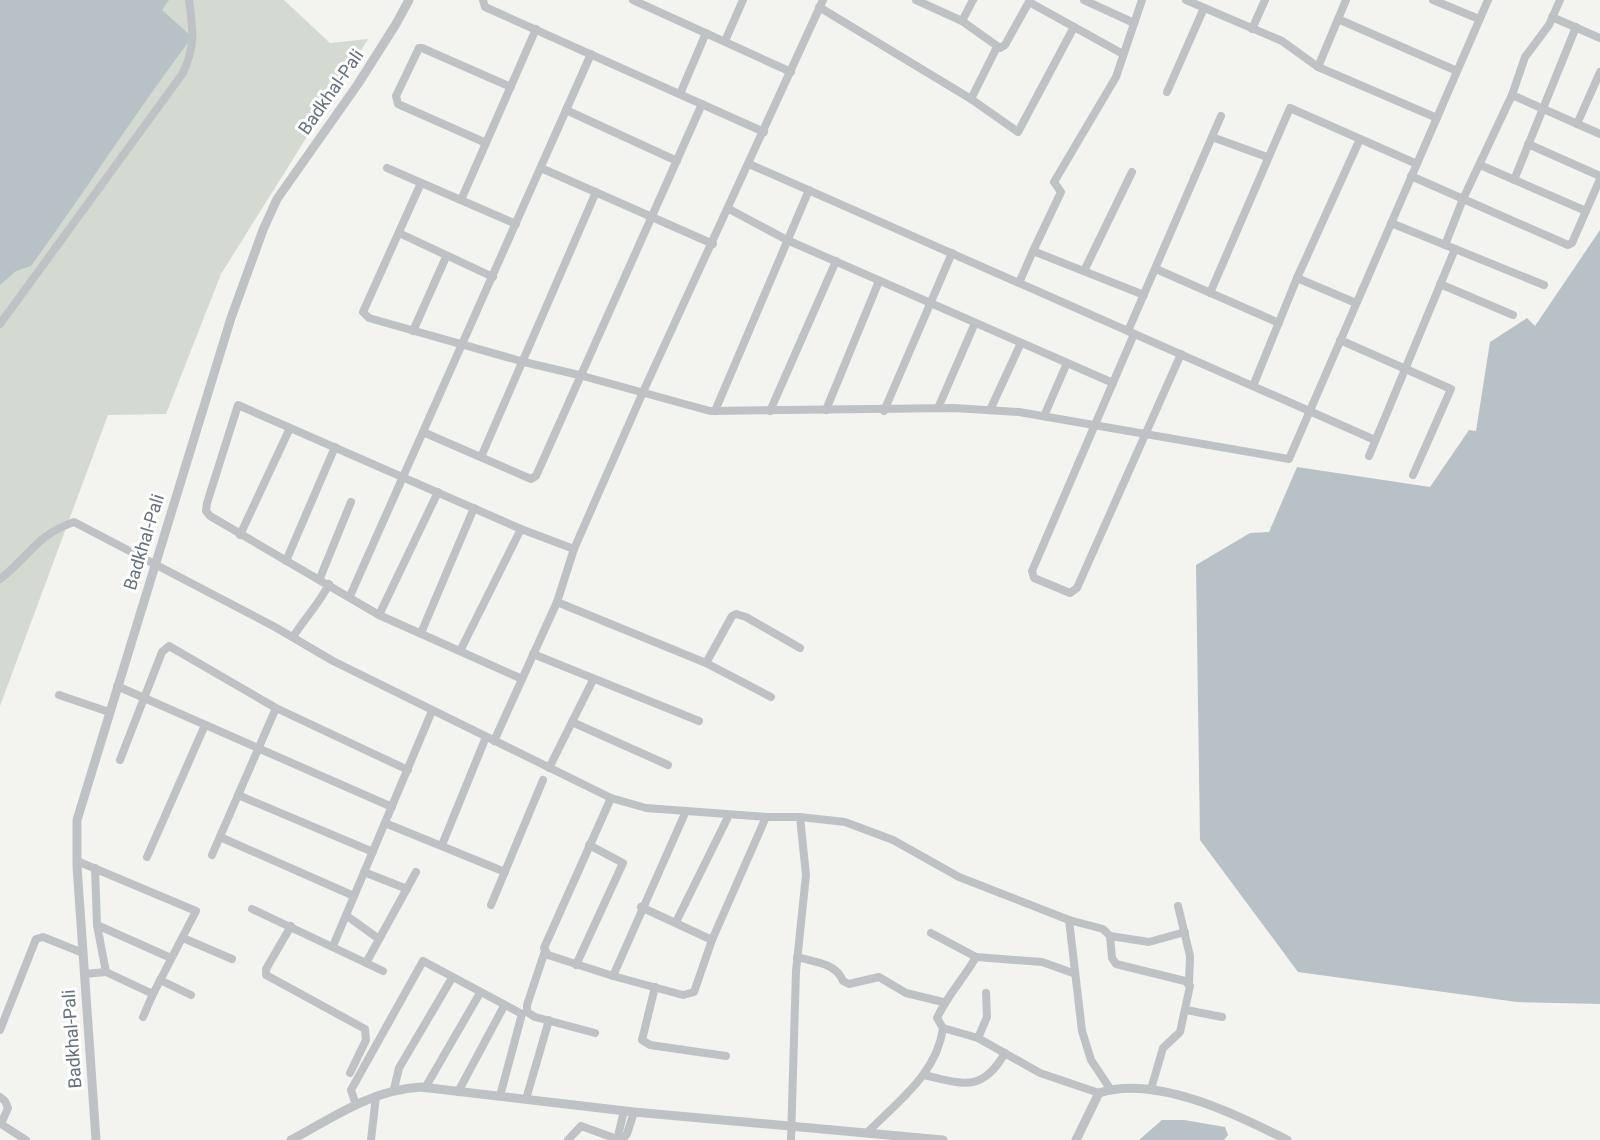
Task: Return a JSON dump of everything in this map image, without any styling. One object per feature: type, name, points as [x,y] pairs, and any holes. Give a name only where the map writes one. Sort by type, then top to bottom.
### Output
[{"type":"street","points":[[0,324],[183,73],[192,52],[194,40],[189,0]]},
{"type":"street","name":"Badkhal-Pali","points":[[96,1140],[77,861],[77,820],[228,330],[263,230],[277,199],[364,74],[408,0]]},
{"type":"street","points":[[483,0],[485,7],[764,132]]},
{"type":"street","points":[[633,0],[791,72]]},
{"type":"street","points":[[724,41],[743,0]]},
{"type":"street","points":[[916,0],[962,21],[997,47]]},
{"type":"street","points":[[962,21],[973,0]]},
{"type":"street","points":[[1084,0],[1134,23]]},
{"type":"street","points":[[1019,283],[1061,192],[1054,182],[1116,77],[1142,0]]},
{"type":"street","points":[[1186,0],[1282,41],[1318,67],[1437,118]]},
{"type":"street","points":[[1252,29],[1265,0]]},
{"type":"street","points":[[1318,67],[1346,0]]},
{"type":"street","points":[[1433,0],[1479,19]]},
{"type":"street","points":[[422,183],[363,312],[369,318],[524,363],[715,411],[884,411],[938,408],[990,410],[1044,416],[1289,459],[1488,0]]},
{"type":"street","points":[[1445,245],[1463,199],[1512,95],[1525,57],[1552,17],[1560,0]]},
{"type":"street","points":[[971,99],[997,47],[1005,45],[1030,1],[1123,54]]},
{"type":"street","points":[[442,845],[490,739],[522,679],[557,602],[574,549],[643,392],[713,244],[821,4],[971,99],[1018,132],[1074,27]]},
{"type":"street","points":[[1167,92],[1204,8]]},
{"type":"street","points":[[1552,17],[1600,38]]},
{"type":"street","points":[[1338,19],[1457,71]]},
{"type":"street","points":[[1514,180],[1575,27]]},
{"type":"street","points":[[460,200],[536,29]]},
{"type":"street","points":[[680,94],[706,33]]},
{"type":"street","points":[[486,143],[398,104],[396,96],[419,48],[511,87]]},
{"type":"street","points":[[350,596],[591,54]]},
{"type":"street","points":[[1577,124],[1600,72]]},
{"type":"street","points":[[1512,95],[1600,134]]},
{"type":"street","points":[[423,432],[531,478],[536,476],[579,375],[702,104]]},
{"type":"street","points":[[1210,293],[1290,108],[1417,164]]},
{"type":"street","points":[[566,110],[677,160]]},
{"type":"street","points":[[1181,354],[1077,588],[1070,593],[1034,578],[1032,571],[1113,383],[1144,295],[1221,116]]},
{"type":"street","points":[[1212,137],[1267,158]]},
{"type":"street","points":[[1253,386],[1297,278],[1360,139]]},
{"type":"street","points":[[1411,176],[1568,245],[1572,243],[1600,178],[1528,144]]},
{"type":"street","points":[[749,164],[1376,440]]},
{"type":"street","points":[[1480,165],[1586,211]]},
{"type":"street","points":[[387,168],[516,224]]},
{"type":"street","points":[[541,168],[713,244]]},
{"type":"street","points":[[1084,272],[1132,172]]},
{"type":"street","points":[[715,411],[808,190]]},
{"type":"street","points":[[481,457],[524,363],[596,192]]},
{"type":"street","points":[[729,209],[787,240],[1113,383]]},
{"type":"street","points":[[1391,223],[1544,285]]},
{"type":"street","points":[[399,233],[446,257],[493,277]]},
{"type":"street","points":[[1369,456],[1455,249]]},
{"type":"street","points":[[1033,251],[1144,295]]},
{"type":"street","points":[[884,411],[952,253]]},
{"type":"street","points":[[413,331],[446,257]]},
{"type":"street","points":[[770,411],[836,261]]},
{"type":"street","points":[[1156,269],[1279,323]]},
{"type":"street","points":[[1297,278],[1356,303]]},
{"type":"street","points":[[826,410],[879,281]]},
{"type":"street","points":[[1440,284],[1513,315]]},
{"type":"street","points":[[938,408],[975,323]]},
{"type":"street","points":[[1340,340],[1451,388],[1413,475]]},
{"type":"street","points":[[990,410],[1021,343]]},
{"type":"street","points":[[1044,416],[1067,363]]},
{"type":"street","points":[[522,679],[379,615],[320,578],[286,561],[210,516],[206,511],[238,405],[520,529],[574,549]]},
{"type":"street","points":[[240,535],[290,428]]},
{"type":"street","points":[[286,561],[335,447]]},
{"type":"street","points":[[379,615],[438,492]]},
{"type":"street","points":[[320,578],[351,502]]},
{"type":"street","points":[[421,633],[474,507]]},
{"type":"street","points":[[0,579],[15,567],[40,539],[56,528],[74,522],[293,637],[333,661],[611,798],[646,808],[729,815],[800,817],[845,822],[893,840],[959,877],[1069,920],[1103,929],[1110,936],[1149,942],[1185,932]]},
{"type":"street","points":[[460,651],[520,529]]},
{"type":"street","points":[[293,637],[329,584]]},
{"type":"street","points":[[557,602],[706,663],[771,697]]},
{"type":"street","points":[[706,663],[732,616],[736,614],[746,617],[800,648]]},
{"type":"street","points":[[120,760],[162,652],[169,646],[276,708],[408,770]]},
{"type":"street","points":[[533,654],[699,721]]},
{"type":"street","points":[[549,768],[593,680]]},
{"type":"street","points":[[117,686],[392,807]]},
{"type":"street","points":[[59,695],[109,712]]},
{"type":"street","points":[[212,855],[276,708]]},
{"type":"street","points":[[333,946],[432,711]]},
{"type":"street","points":[[572,722],[668,765]]},
{"type":"street","points":[[147,857],[205,725]]},
{"type":"street","points":[[491,905],[543,780]]},
{"type":"street","points":[[238,795],[373,852]]},
{"type":"street","points":[[595,1033],[527,1012],[526,1005],[545,951],[611,798]]},
{"type":"street","points":[[613,976],[641,907],[686,812]]},
{"type":"street","points":[[676,921],[729,815]]},
{"type":"street","points":[[545,951],[548,956],[613,976],[683,995],[694,993],[712,940],[766,817]]},
{"type":"street","points":[[791,1140],[797,957],[806,875],[800,817]]},
{"type":"street","points":[[385,823],[505,872]]},
{"type":"street","points":[[220,837],[354,896]]},
{"type":"street","points":[[576,965],[623,863],[590,845]]},
{"type":"street","points":[[77,861],[194,909],[196,914],[171,958],[143,1017]]},
{"type":"street","points":[[95,868],[97,925],[106,972]]},
{"type":"street","points":[[364,872],[407,889]]},
{"type":"street","points":[[366,963],[416,872]]},
{"type":"street","points":[[1151,1089],[1163,1048],[1178,1037],[1191,989],[1189,983],[1190,956],[1178,906]]},
{"type":"street","points":[[641,907],[676,921],[712,940]]},
{"type":"street","points":[[252,909],[383,971]]},
{"type":"street","points":[[347,916],[379,939]]},
{"type":"street","points":[[1069,920],[1073,973],[1085,1040],[1091,1060],[1111,1089]]},
{"type":"street","points":[[97,925],[171,958]]},
{"type":"street","points":[[291,926],[266,969],[266,975],[365,1029],[366,1040],[350,1073]]},
{"type":"street","points":[[932,933],[976,957],[1042,962],[1073,973]]},
{"type":"street","points":[[1110,936],[1112,958],[1116,964],[1189,983]]},
{"type":"street","points":[[0,1030],[36,939],[43,937],[83,953]]},
{"type":"street","points":[[183,938],[232,959]]},
{"type":"street","points":[[797,957],[835,968],[840,972],[843,981],[849,984],[879,977],[906,993],[943,1002]]},
{"type":"street","points":[[976,957],[961,984],[943,1002],[937,1018],[943,1028],[978,1038],[1040,1073],[1099,1093],[1111,1089],[1151,1089],[1243,1119],[1287,1140]]},
{"type":"street","points":[[356,1105],[351,1090],[423,961],[522,1014],[500,1096]]},
{"type":"street","points":[[84,974],[106,972],[153,993]]},
{"type":"street","points":[[394,1089],[399,1068],[452,978]]},
{"type":"street","points":[[160,980],[191,995]]},
{"type":"street","points":[[654,987],[642,1040],[650,1045],[726,1056]]},
{"type":"street","points":[[425,1088],[480,993]]},
{"type":"street","points":[[978,1038],[987,1017],[986,993]]},
{"type":"street","points":[[458,1092],[504,1006]]},
{"type":"street","points":[[1186,1010],[1222,1017]]},
{"type":"street","points":[[526,1099],[549,1020]]},
{"type":"street","points":[[867,1133],[924,1075],[935,1056],[943,1028]]},
{"type":"street","points":[[924,1075],[959,1083],[974,1082],[995,1071],[1005,1053]]},
{"type":"street","points":[[291,1140],[356,1105],[394,1089],[425,1088],[792,1128],[943,1140]]},
{"type":"street","points":[[1076,1140],[1099,1093]]},
{"type":"street","points":[[371,1140],[376,1096]]},
{"type":"street","points":[[0,1097],[6,1101],[8,1108],[1,1124],[26,1140]]},
{"type":"street","points":[[568,1140],[581,1126],[619,1140],[627,1134],[629,1111]]},
{"type":"shaded area","points":[[0,0],[284,0],[330,43],[368,39],[221,274],[166,414],[108,415],[0,706]]},
{"type":"shaded area","points":[[0,0],[169,0],[162,10],[192,37],[31,266],[16,271],[0,285]]},
{"type":"shaded area","points":[[1600,230],[1600,1004],[1517,1002],[1298,972],[1200,840],[1196,565],[1250,533],[1269,532],[1297,467],[1430,487],[1469,430],[1476,431],[1490,342],[1527,318],[1535,326]]},
{"type":"shaded area","points":[[1162,1120],[1184,1120],[1225,1127],[1228,1135],[1224,1140],[1139,1140]]}]
